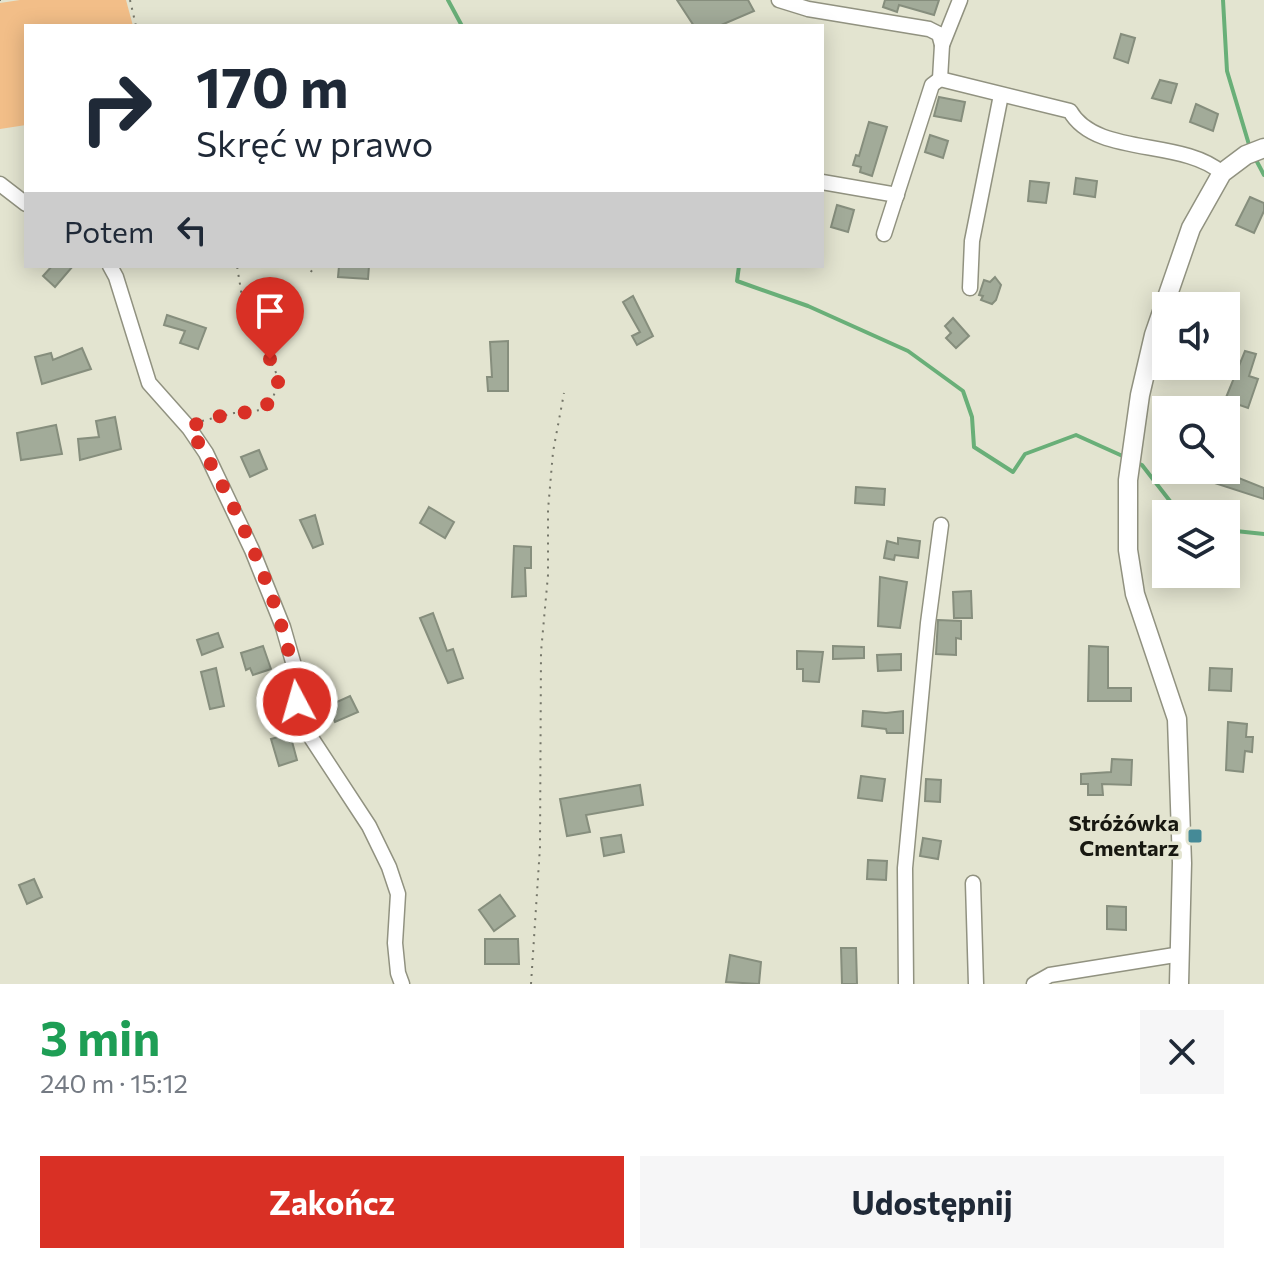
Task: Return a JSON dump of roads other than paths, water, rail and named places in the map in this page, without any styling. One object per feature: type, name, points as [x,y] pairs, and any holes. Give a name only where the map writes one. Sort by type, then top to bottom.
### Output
[{"type":"main road","points":[[1179,984],[1180,769],[1177,719],[1135,594],[1128,537],[1130,460],[1150,350],[1174,269],[1191,228],[1222,173],[1257,151]]},
{"type":"street","points":[[779,0],[808,9],[929,29],[939,34],[942,45]]},
{"type":"street","points":[[884,234],[932,85],[940,79],[942,45],[960,0]]},
{"type":"street","points":[[940,79],[1070,111],[1078,125],[1092,134],[1168,151],[1212,165],[1222,173]]},
{"type":"street","points":[[970,288],[972,241],[1001,95]]},
{"type":"street","points":[[824,182],[897,195]]},
{"type":"street","points":[[0,184],[24,202]]},
{"type":"street","points":[[111,268],[149,383],[189,428],[206,453],[232,506],[283,627],[295,669],[297,702],[310,736],[369,826],[389,867],[398,894],[395,943],[402,984]]},
{"type":"street","points":[[906,984],[905,868],[928,623],[941,525]]},
{"type":"street","points":[[973,883],[976,984]]},
{"type":"street","points":[[1034,984],[1050,975],[1181,954]]},
{"type":"waterway","points":[[448,0],[461,24]]},
{"type":"waterway","points":[[1223,0],[1227,71],[1250,148]]},
{"type":"waterway","points":[[1254,156],[1264,175]]},
{"type":"waterway","points":[[739,268],[737,281],[808,306],[908,351],[963,391],[972,417],[974,447],[1013,472],[1025,454],[1076,435],[1127,458]]},
{"type":"waterway","points":[[1135,462],[1142,465],[1169,500]]},
{"type":"waterway","points":[[1240,531],[1264,534]]},
{"type":"place","name":"Stróżówka Cmentarz","points":[[1195,836]]}]
